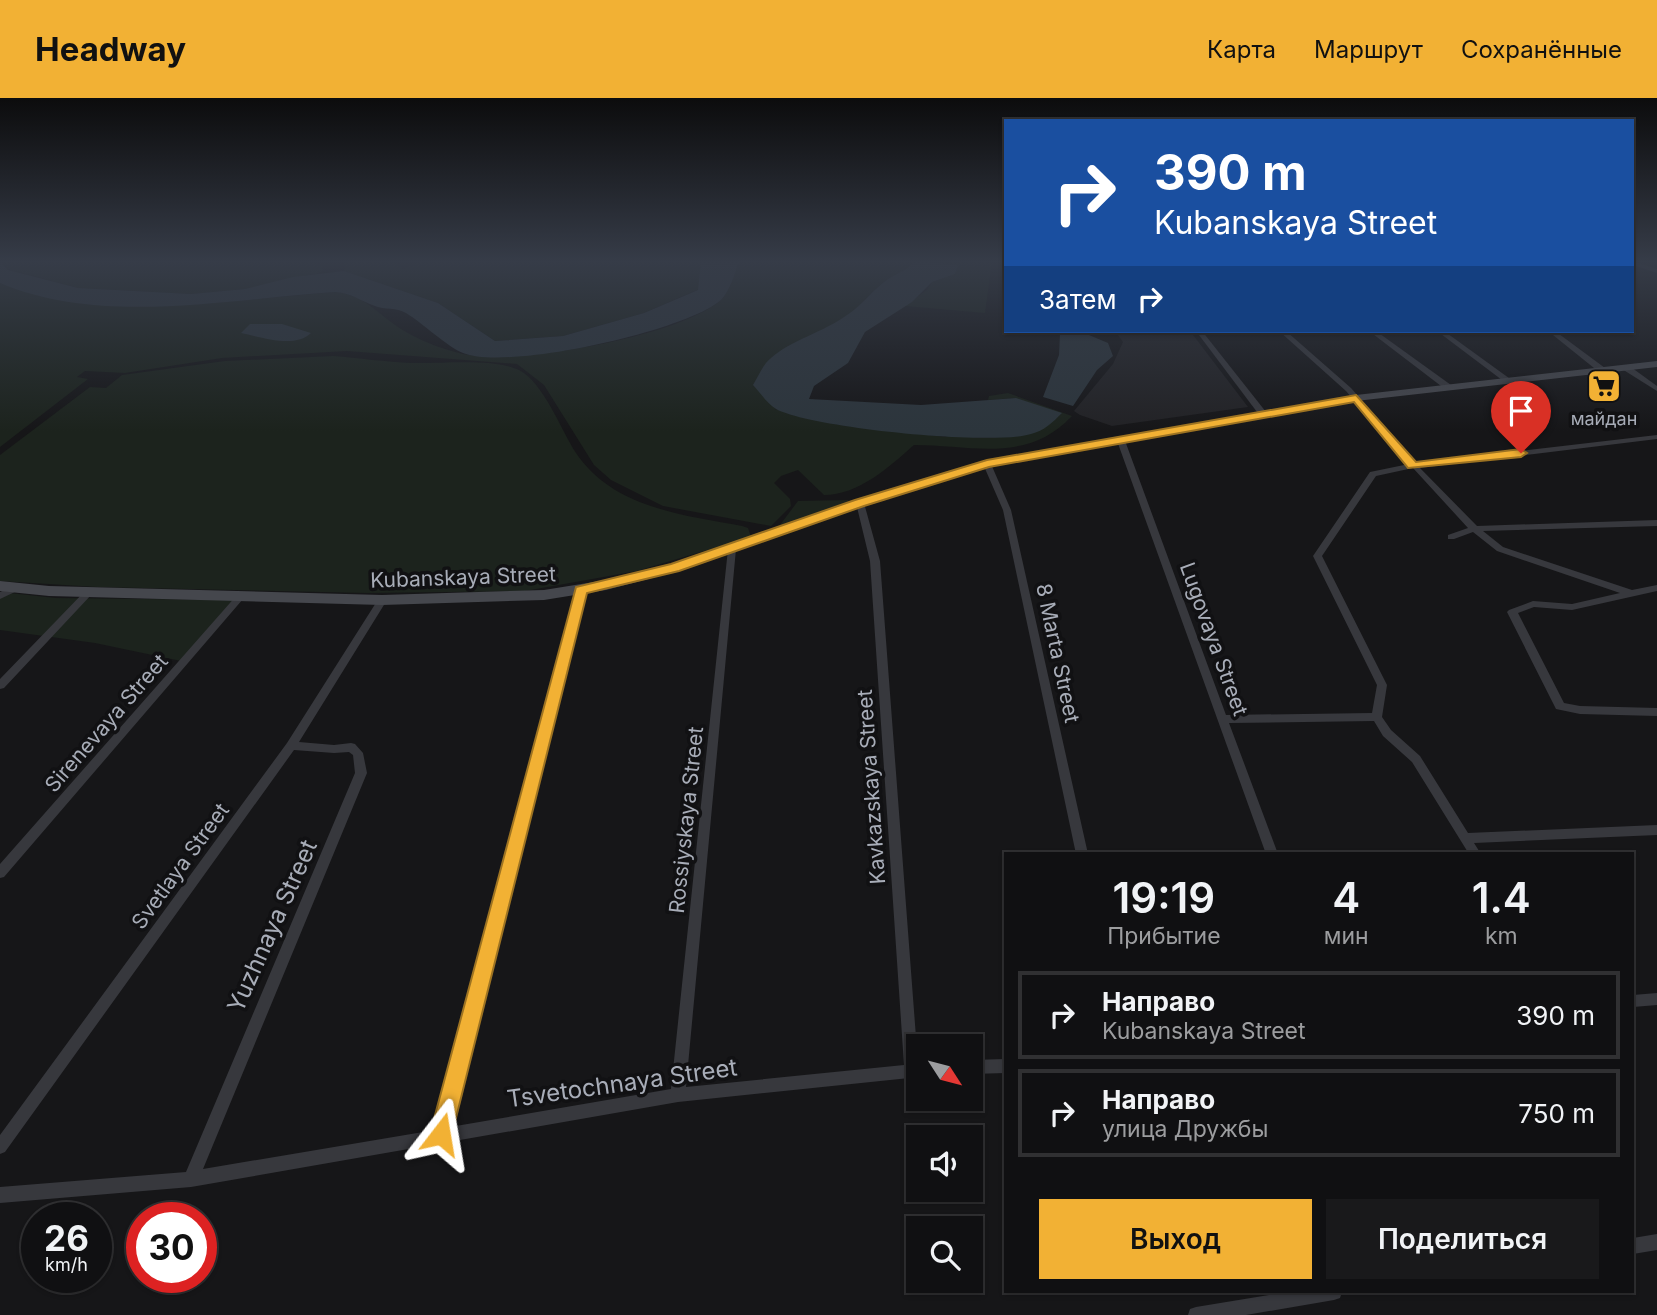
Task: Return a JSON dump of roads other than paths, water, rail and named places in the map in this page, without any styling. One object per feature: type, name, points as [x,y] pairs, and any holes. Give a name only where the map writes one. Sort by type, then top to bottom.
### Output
[{"type":"main road","name":"Kubanskaya Street","points":[[0,586],[89,593],[382,600],[505,599],[581,590],[662,571],[860,503],[987,464],[1119,438],[1356,398],[1657,364]]},
{"type":"street","points":[[1201,333],[1263,414]]},
{"type":"street","points":[[1285,333],[1314,356],[1356,398],[1413,466],[1474,529],[1500,549],[1633,594]]},
{"type":"street","points":[[1375,333],[1448,387]]},
{"type":"street","points":[[1443,333],[1509,381]]},
{"type":"street","points":[[1554,333],[1602,370]]},
{"type":"street","points":[[1625,368],[1657,389]]},
{"type":"street","points":[[1474,852],[1416,759],[1387,733],[1377,717],[1382,685],[1317,556],[1373,474],[1413,466],[1657,437]]},
{"type":"street","name":"Lugovaya Street","points":[[1119,438],[1271,852]]},
{"type":"street","name":"8 Marta Street","points":[[987,464],[1007,510],[1082,852]]},
{"type":"street","name":"Kavkazskaya Street","points":[[860,503],[875,561],[912,1034]]},
{"type":"street","points":[[1451,537],[1474,529],[1657,523]]},
{"type":"street","name":"Rossiyskaya Street","points":[[678,1095],[732,549]]},
{"type":"street","points":[[0,596],[16,587]]},
{"type":"street","points":[[1657,587],[1572,607],[1533,604],[1512,612],[1560,706],[1580,710],[1657,712]]},
{"type":"street","points":[[441,1134],[581,590]]},
{"type":"street","points":[[0,685],[89,593]]},
{"type":"street","name":"Sirenevaya Street","points":[[0,873],[240,597]]},
{"type":"street","name":"Svetlaya Street","points":[[0,1147],[291,746],[382,600]]},
{"type":"street","points":[[1223,719],[1377,717]]},
{"type":"street","name":"Yuzhnaya Street","points":[[191,1179],[361,774],[358,753],[351,747],[334,749],[291,746]]},
{"type":"street","points":[[1466,838],[1657,831]]},
{"type":"street","points":[[1634,1001],[1657,999]]},
{"type":"street","points":[[984,1067],[1004,1066]]},
{"type":"street","name":"Tsvetochnaya Street","points":[[0,1195],[191,1179],[678,1095],[906,1071]]},
{"type":"street","points":[[1634,1246],[1657,1242]]},
{"type":"street","points":[[1196,1315],[1328,1293]]},
{"type":"place","name":"майдан","points":[[1604,386]]}]
